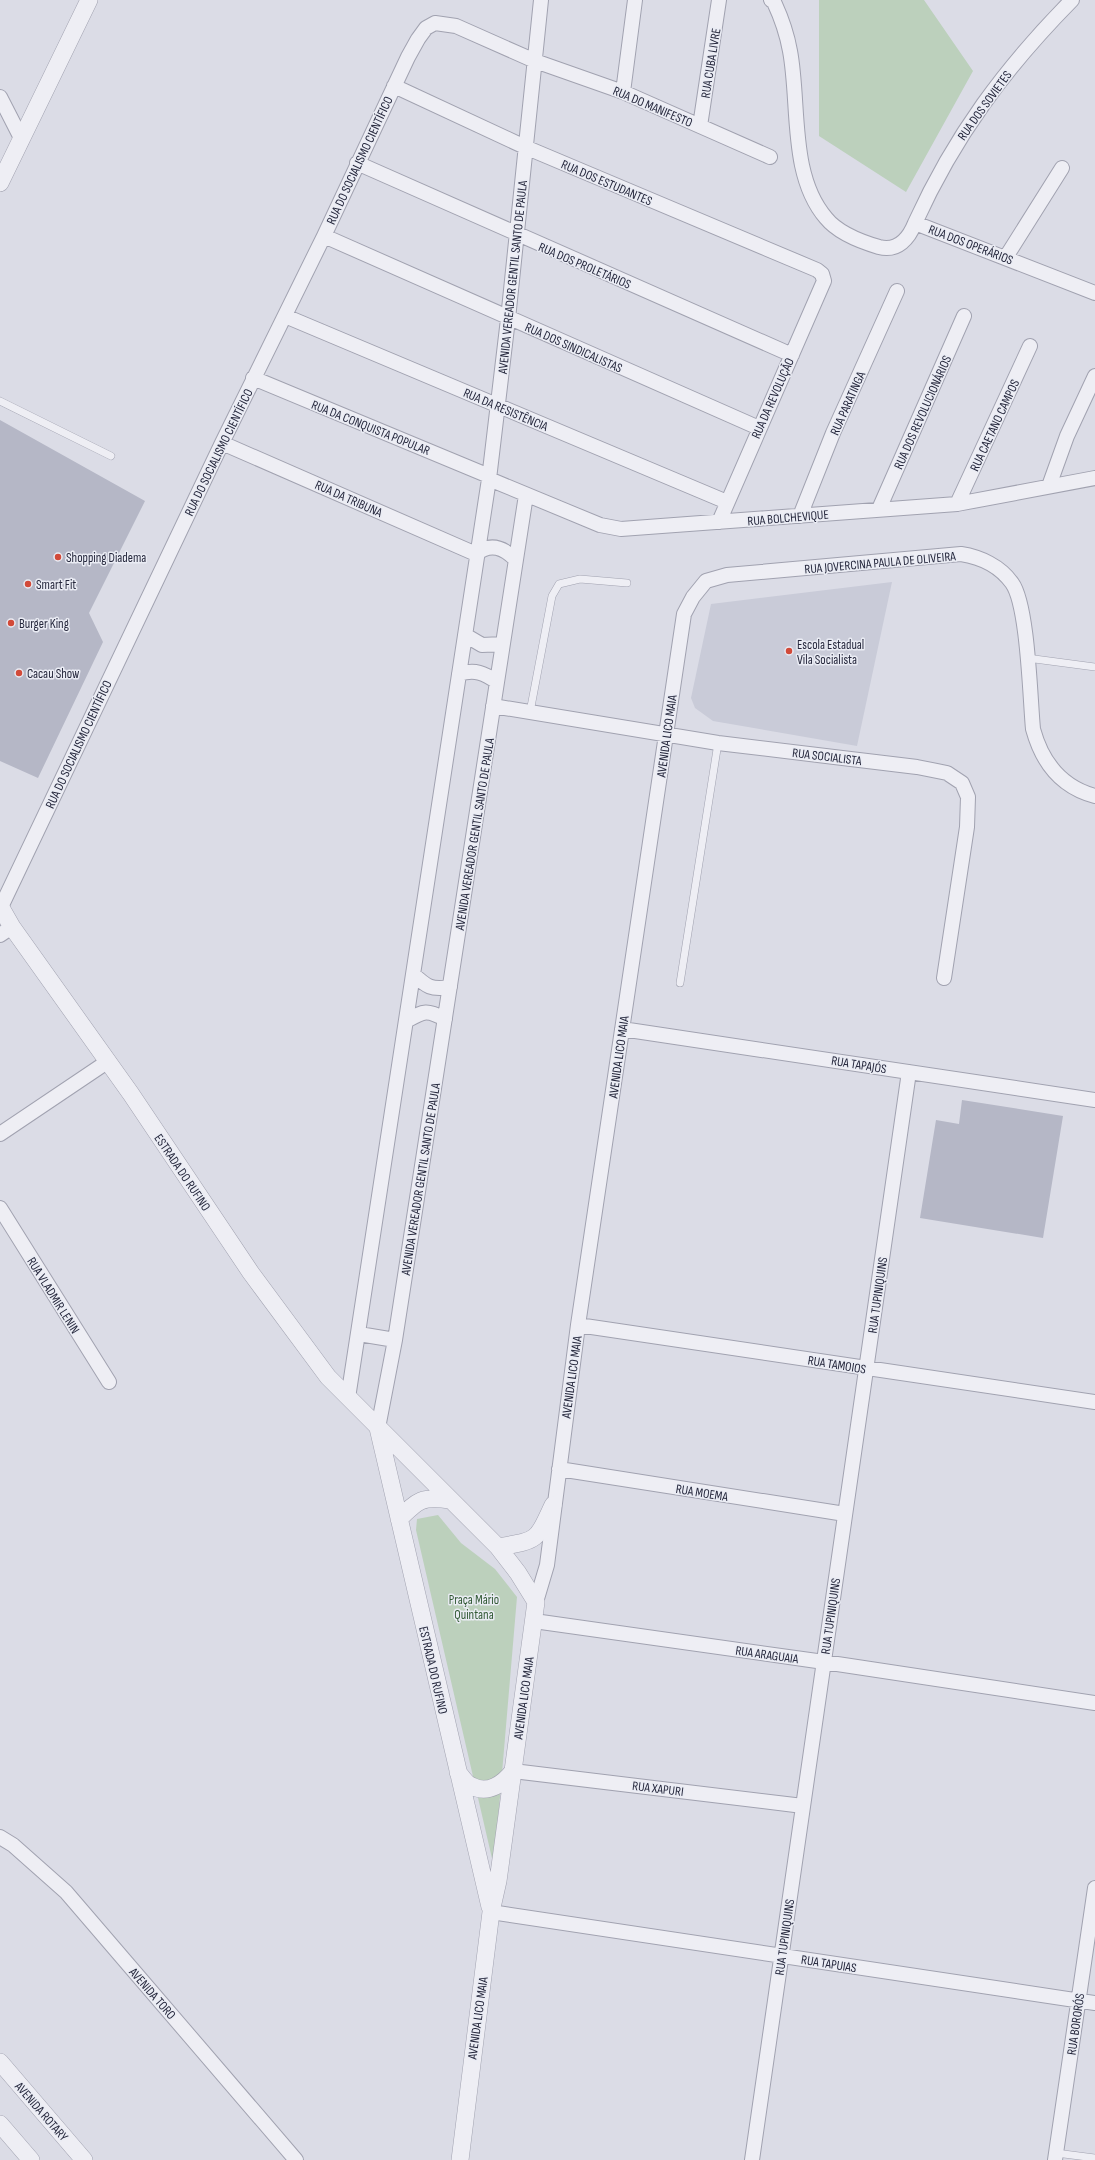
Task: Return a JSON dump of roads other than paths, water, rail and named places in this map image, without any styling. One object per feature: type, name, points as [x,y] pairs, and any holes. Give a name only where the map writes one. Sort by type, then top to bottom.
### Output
[{"type":"street","points":[[0,183],[90,0]]},
{"type":"street","name":"AVENIDA VEREADOR GENTIL SANTO DE PAULA","points":[[348,1398],[359,1334],[476,554],[489,478],[508,318],[541,0]]},
{"type":"street","points":[[623,92],[635,0]]},
{"type":"street","name":"RUA CUBA LIVRE","points":[[700,126],[719,0]]},
{"type":"street","name":"RUA DOS OPERÁRIOS","points":[[771,0],[774,2],[782,19],[790,51],[802,168],[816,203],[826,219],[841,230],[873,245],[887,249],[901,244],[910,235],[915,223],[1006,257],[1095,293]]},
{"type":"street","name":"RUA DOS SOVIETES","points":[[915,223],[935,180],[977,113],[1034,40],[1072,0]]},
{"type":"street","name":"RUA DO SOCIALISMO CIENTÍFICO","points":[[0,907],[253,378],[324,236],[357,163],[418,39],[426,28],[435,23],[456,26],[535,61]]},
{"type":"street","name":"RUA DO MANIFESTO","points":[[535,61],[623,92],[770,157]]},
{"type":"street","name":"RUA DOS ESTUDANTES","points":[[394,86],[525,147],[817,270],[822,274]]},
{"type":"street","points":[[0,97],[21,138]]},
{"type":"street","name":"RUA DOS PROLETÁRIOS","points":[[357,163],[516,235],[792,355]]},
{"type":"street","points":[[1006,257],[1062,168]]},
{"type":"street","name":"RUA DOS SINDICALISTAS","points":[[324,236],[758,428]]},
{"type":"street","name":"RUA DA REVOLUÇÃO","points":[[719,522],[758,428],[824,281],[822,274]]},
{"type":"street","name":"RUA PARATINGA","points":[[800,516],[833,433],[896,291]]},
{"type":"street","name":"RUA DA RESISTÊNCIA","points":[[285,316],[727,502]]},
{"type":"street","name":"RUA DOS REVOLUCIONÁRIOS","points":[[879,509],[964,316]]},
{"type":"street","name":"RUA CAETANO CAMPOS","points":[[956,504],[1030,346]]},
{"type":"street","points":[[1049,486],[1067,436],[1095,376]]},
{"type":"street","name":"RUA DA CONQUISTA POPULAR","points":[[253,378],[489,478]]},
{"type":"street","name":"RUA DA TRIBUNA","points":[[222,443],[476,554]]},
{"type":"street","name":"RUA BOLCHEVIQUE","points":[[489,478],[526,495],[600,525],[621,529],[956,504],[1095,478]]},
{"type":"street","name":"AVENIDA VEREADOR GENTIL SANTO DE PAULA","points":[[378,1428],[395,1340],[526,495]]},
{"type":"street","points":[[476,554],[483,548],[498,548],[508,552],[516,560]]},
{"type":"street","name":"RUA JOVERCINA PAULA DE OLIVEIRA","points":[[693,597],[706,581],[727,575],[960,554],[978,557],[997,568],[1012,583],[1022,604],[1033,729],[1038,748],[1050,766],[1064,781],[1082,792],[1095,796]]},
{"type":"street","name":"AVENIDA LICO MAIA","points":[[460,2160],[491,1912],[498,1881],[536,1602],[547,1565],[553,1505],[578,1325],[684,614],[693,597]]},
{"type":"street","points":[[465,635],[482,645],[503,644]]},
{"type":"street","points":[[459,674],[470,671],[478,672],[497,682]]},
{"type":"street","name":"RUA SOCIALISTA","points":[[493,706],[667,733],[718,743],[917,767],[947,773],[962,783],[968,796],[967,827],[944,978]]},
{"type":"street","name":"ESTRADA DO RUFINO","points":[[0,907],[6,931],[136,1101],[250,1273],[328,1377],[498,1547],[518,1573],[536,1602]]},
{"type":"street","points":[[413,974],[427,986],[437,989],[450,987]]},
{"type":"street","points":[[406,1021],[424,1011],[433,1013],[445,1019]]},
{"type":"street","name":"RUA TAPAJÓS","points":[[622,1029],[1095,1100]]},
{"type":"street","points":[[0,1134],[107,1062]]},
{"type":"street","name":"RUA TUPINIQUINS","points":[[752,2160],[909,1072]]},
{"type":"street","name":"RUA VLADMIR LENIN","points":[[0,1208],[109,1382]]},
{"type":"street","name":"RUA TAMOIOS","points":[[578,1325],[1095,1402]]},
{"type":"street","points":[[359,1334],[395,1340]]},
{"type":"street","name":"ESTRADA DO RUFINO","points":[[378,1428],[491,1912]]},
{"type":"street","name":"RUA MOEMA","points":[[559,1469],[845,1514]]},
{"type":"street","points":[[399,1519],[415,1503],[431,1497],[450,1500]]},
{"type":"street","points":[[498,1547],[530,1542],[542,1530],[553,1505]]},
{"type":"street","name":"RUA ARAGUAIA","points":[[534,1621],[1095,1702]]},
{"type":"street","points":[[458,1772],[472,1786],[483,1790],[492,1788],[505,1781],[513,1771]]},
{"type":"street","name":"RUA XAPURI","points":[[513,1771],[803,1806]]},
{"type":"street","name":"AVENIDA TORO","points":[[0,1837],[13,1845],[66,1892],[296,2160]]},
{"type":"street","name":"RUA BORORÓS","points":[[1055,2157],[1095,1888]]},
{"type":"street","name":"RUA TAPUIAS","points":[[491,1912],[1095,2003]]},
{"type":"street","name":"AVENIDA ROTARY","points":[[0,2062],[84,2160]]},
{"type":"street","points":[[0,2124],[31,2160]]},
{"type":"lane","points":[[0,401],[111,456]]},
{"type":"lane","points":[[530,712],[552,596],[559,584],[580,579],[627,583]]},
{"type":"lane","points":[[1027,658],[1095,667]]},
{"type":"lane","points":[[680,983],[718,743]]},
{"type":"lane","points":[[1055,2157],[1095,2158]]},
{"type":"place","name":"Shopping Diadema","points":[[58,557]]},
{"type":"place","name":"Smart Fit","points":[[28,584]]},
{"type":"place","name":"Burger King","points":[[11,623]]},
{"type":"place","name":"Escola Estadual Vila Socialista","points":[[789,651]]},
{"type":"place","name":"Cacau Show","points":[[19,673]]},
{"type":"park label","name":"Praça Mário Quintana","points":[[474,1606]]}]
